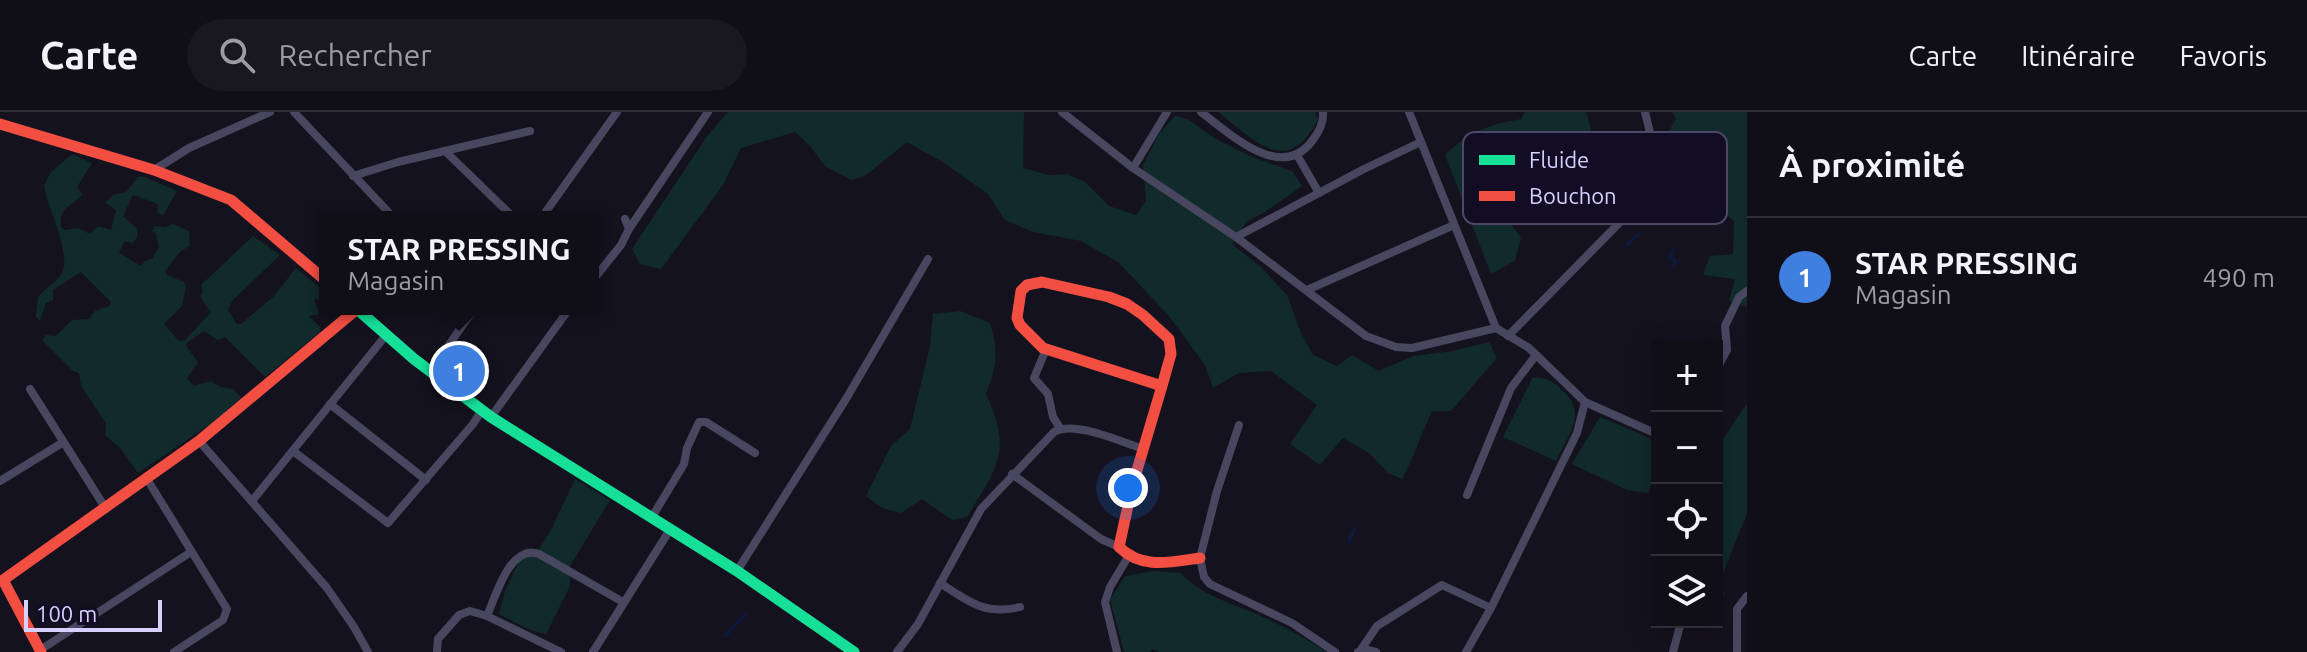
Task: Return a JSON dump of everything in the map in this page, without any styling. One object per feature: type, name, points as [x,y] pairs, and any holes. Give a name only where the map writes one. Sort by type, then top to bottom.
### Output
[{"type":"street","points":[[154,170],[189,148],[270,112]]},
{"type":"street","points":[[294,112],[387,211]]},
{"type":"street","points":[[546,211],[617,112]]},
{"type":"street","points":[[599,272],[621,245],[708,112]]},
{"type":"street","points":[[1062,112],[1133,168],[1236,237],[1366,336],[1396,347],[1412,348],[1496,328]]},
{"type":"street","points":[[1133,168],[1167,112]]},
{"type":"street","points":[[1201,112],[1252,149],[1285,157],[1297,155],[1309,146],[1324,120],[1323,112]]},
{"type":"street","points":[[1409,112],[1496,328],[1536,355],[1585,402],[1651,431]]},
{"type":"street","points":[[1645,112],[1650,132]]},
{"type":"street","points":[[1,126],[154,170],[231,200],[319,275]]},
{"type":"street","points":[[353,176],[530,131]]},
{"type":"street","points":[[1236,237],[1421,142]]},
{"type":"street","points":[[446,152],[507,211]]},
{"type":"street","points":[[1297,155],[1319,193]]},
{"type":"street","points":[[625,219],[629,229]]},
{"type":"street","points":[[1508,336],[1618,224]]},
{"type":"street","points":[[1307,290],[1454,225]]},
{"type":"street","points":[[737,571],[846,399],[928,259]]},
{"type":"street","points":[[1119,547],[1171,354],[1169,339],[1135,310],[1109,297],[1042,282],[1027,285],[1021,291],[1017,318],[1043,348],[1162,386]]},
{"type":"street","points":[[1723,358],[1727,350],[1725,326],[1739,297],[1747,291]]},
{"type":"street","points":[[191,552],[40,651],[1,582],[199,441],[350,315]]},
{"type":"street","points":[[364,315],[430,372],[486,413],[671,528],[854,652]]},
{"type":"street","points":[[430,372],[470,315]]},
{"type":"street","points":[[293,451],[388,523],[486,413],[564,315]]},
{"type":"street","points":[[252,501],[387,334]]},
{"type":"street","points":[[1043,348],[1044,354],[1034,378],[1048,394],[1053,417],[1060,428],[1097,433],[1143,449]]},
{"type":"street","points":[[1467,495],[1511,388],[1536,355]]},
{"type":"street","points":[[30,389],[106,509]]},
{"type":"street","points":[[1466,652],[1491,608],[1577,433],[1585,402]]},
{"type":"street","points":[[330,404],[426,480]]},
{"type":"street","points":[[652,517],[684,464],[687,448],[699,422],[706,422],[755,453]]},
{"type":"street","points":[[1239,425],[1217,491],[1200,558],[1204,577],[1210,584],[1280,617],[1335,652]]},
{"type":"street","points":[[897,652],[918,624],[981,509],[1060,428]]},
{"type":"street","points":[[199,441],[327,588],[368,652]]},
{"type":"street","points":[[0,481],[62,443]]},
{"type":"street","points":[[1012,474],[1101,539],[1119,547],[1128,557],[1142,564],[1200,558]]},
{"type":"street","points":[[147,479],[227,609],[223,620],[174,652]]},
{"type":"street","points":[[593,652],[671,528]]},
{"type":"street","points":[[487,616],[507,572],[520,555],[527,552],[539,554],[623,602]]},
{"type":"street","points":[[1117,652],[1105,602],[1128,557]]},
{"type":"street","points":[[940,583],[978,607],[999,612],[1020,607]]},
{"type":"street","points":[[1359,651],[1377,626],[1442,585],[1491,608]]},
{"type":"street","points":[[1737,652],[1737,609],[1747,596]]},
{"type":"street","points":[[437,652],[438,639],[459,615],[470,611],[487,616],[561,652]]},
{"type":"street","points":[[1673,652],[1679,628]]},
{"type":"street","points":[[1359,651],[1376,652]]},
{"type":"green space","points":[[728,112],[1024,112],[1023,168],[1049,175],[1067,174],[1085,182],[1109,206],[1136,215],[1146,201],[1143,165],[1159,134],[1175,116],[1188,119],[1214,138],[1252,157],[1292,171],[1302,186],[1246,222],[1232,244],[1261,267],[1287,295],[1313,355],[1337,366],[1352,355],[1379,371],[1413,356],[1489,342],[1497,358],[1451,411],[1432,411],[1402,479],[1388,473],[1369,453],[1343,438],[1320,465],[1290,444],[1317,405],[1271,371],[1239,373],[1213,388],[1205,365],[1169,316],[1118,262],[1081,241],[1033,232],[1005,220],[988,194],[907,142],[865,176],[851,180],[825,166],[795,132],[741,148],[723,185],[661,269],[640,264],[632,249],[708,135]]},
{"type":"green space","points":[[1218,112],[1315,112],[1318,120],[1306,138],[1294,148],[1282,151],[1257,142]]},
{"type":"green space","points":[[1525,112],[1586,112],[1591,129],[1589,132],[1478,132],[1521,119]]},
{"type":"green space","points":[[1672,112],[1747,112],[1747,307],[1729,301],[1735,279],[1703,275],[1710,256],[1733,254],[1734,221],[1727,215],[1727,132],[1668,132],[1676,119]]},
{"type":"green space","points":[[1463,140],[1463,202],[1445,155]]},
{"type":"green space","points":[[72,154],[92,163],[77,187],[83,194],[67,208],[60,221],[65,230],[78,228],[90,234],[98,226],[111,230],[116,210],[105,203],[113,195],[126,192],[138,177],[177,191],[163,216],[157,212],[158,204],[133,195],[123,216],[137,229],[137,237],[133,243],[124,241],[119,253],[141,266],[152,259],[159,247],[156,234],[152,231],[154,226],[173,224],[189,231],[190,246],[181,251],[165,271],[186,286],[182,306],[164,324],[179,341],[185,340],[211,312],[200,297],[203,291],[201,285],[253,236],[280,255],[232,301],[228,310],[237,324],[241,324],[273,297],[296,268],[319,287],[319,300],[314,300],[319,314],[309,316],[320,327],[320,332],[265,377],[225,337],[218,340],[204,331],[187,343],[198,362],[187,378],[194,386],[210,381],[233,389],[241,398],[212,423],[138,473],[121,449],[105,435],[106,423],[81,386],[79,373],[73,371],[42,340],[46,335],[56,336],[72,320],[89,319],[95,311],[109,306],[111,302],[81,272],[53,290],[53,300],[46,303],[40,321],[36,317],[38,297],[58,279],[64,268],[62,245],[44,185],[51,172]]},
{"type":"green space","points":[[1472,224],[1511,224],[1521,238],[1515,261],[1491,274]]},
{"type":"green space","points":[[960,311],[990,323],[993,333],[996,359],[986,394],[999,431],[1000,445],[993,471],[967,517],[952,520],[922,499],[901,513],[882,508],[866,496],[891,446],[910,429],[930,346],[933,314]]},
{"type":"green space","points":[[1533,377],[1554,383],[1571,401],[1574,410],[1573,426],[1556,461],[1503,437]]},
{"type":"green space","points":[[1747,403],[1747,513],[1723,573],[1724,451],[1723,439]]},
{"type":"green space","points":[[1600,417],[1651,438],[1651,487],[1648,493],[1627,490],[1572,464]]},
{"type":"green space","points":[[575,479],[610,500],[570,566],[570,586],[546,634],[530,630],[499,614],[505,591],[526,548],[539,549]]},
{"type":"green space","points":[[1154,571],[1181,573],[1208,593],[1276,623],[1326,652],[1160,652],[1152,649],[1150,652],[1124,652],[1110,600],[1125,576]]},
{"type":"waterway","points":[[1627,245],[1639,234]]},
{"type":"waterway","points":[[1673,250],[1669,257],[1675,260],[1674,266]]},
{"type":"waterway","points":[[1349,541],[1355,528]]},
{"type":"waterway","points":[[725,636],[745,615]]},
{"type":"traffic: fast","points":[[364,315],[414,359],[491,417],[737,571],[854,652]]},
{"type":"traffic: jam","points":[[0,124],[154,170],[231,200],[319,275]]},
{"type":"traffic: jam","points":[[1162,386],[1043,348],[1017,318],[1021,291],[1027,285],[1042,282],[1109,297],[1143,315],[1169,339],[1171,354],[1162,386],[1132,487],[1119,547],[1147,562],[1200,558]]},
{"type":"traffic: jam","points":[[41,652],[3,580],[199,441],[350,315]]},
{"type":"place","name":"STAR PRESSING","points":[[459,371]]}]
